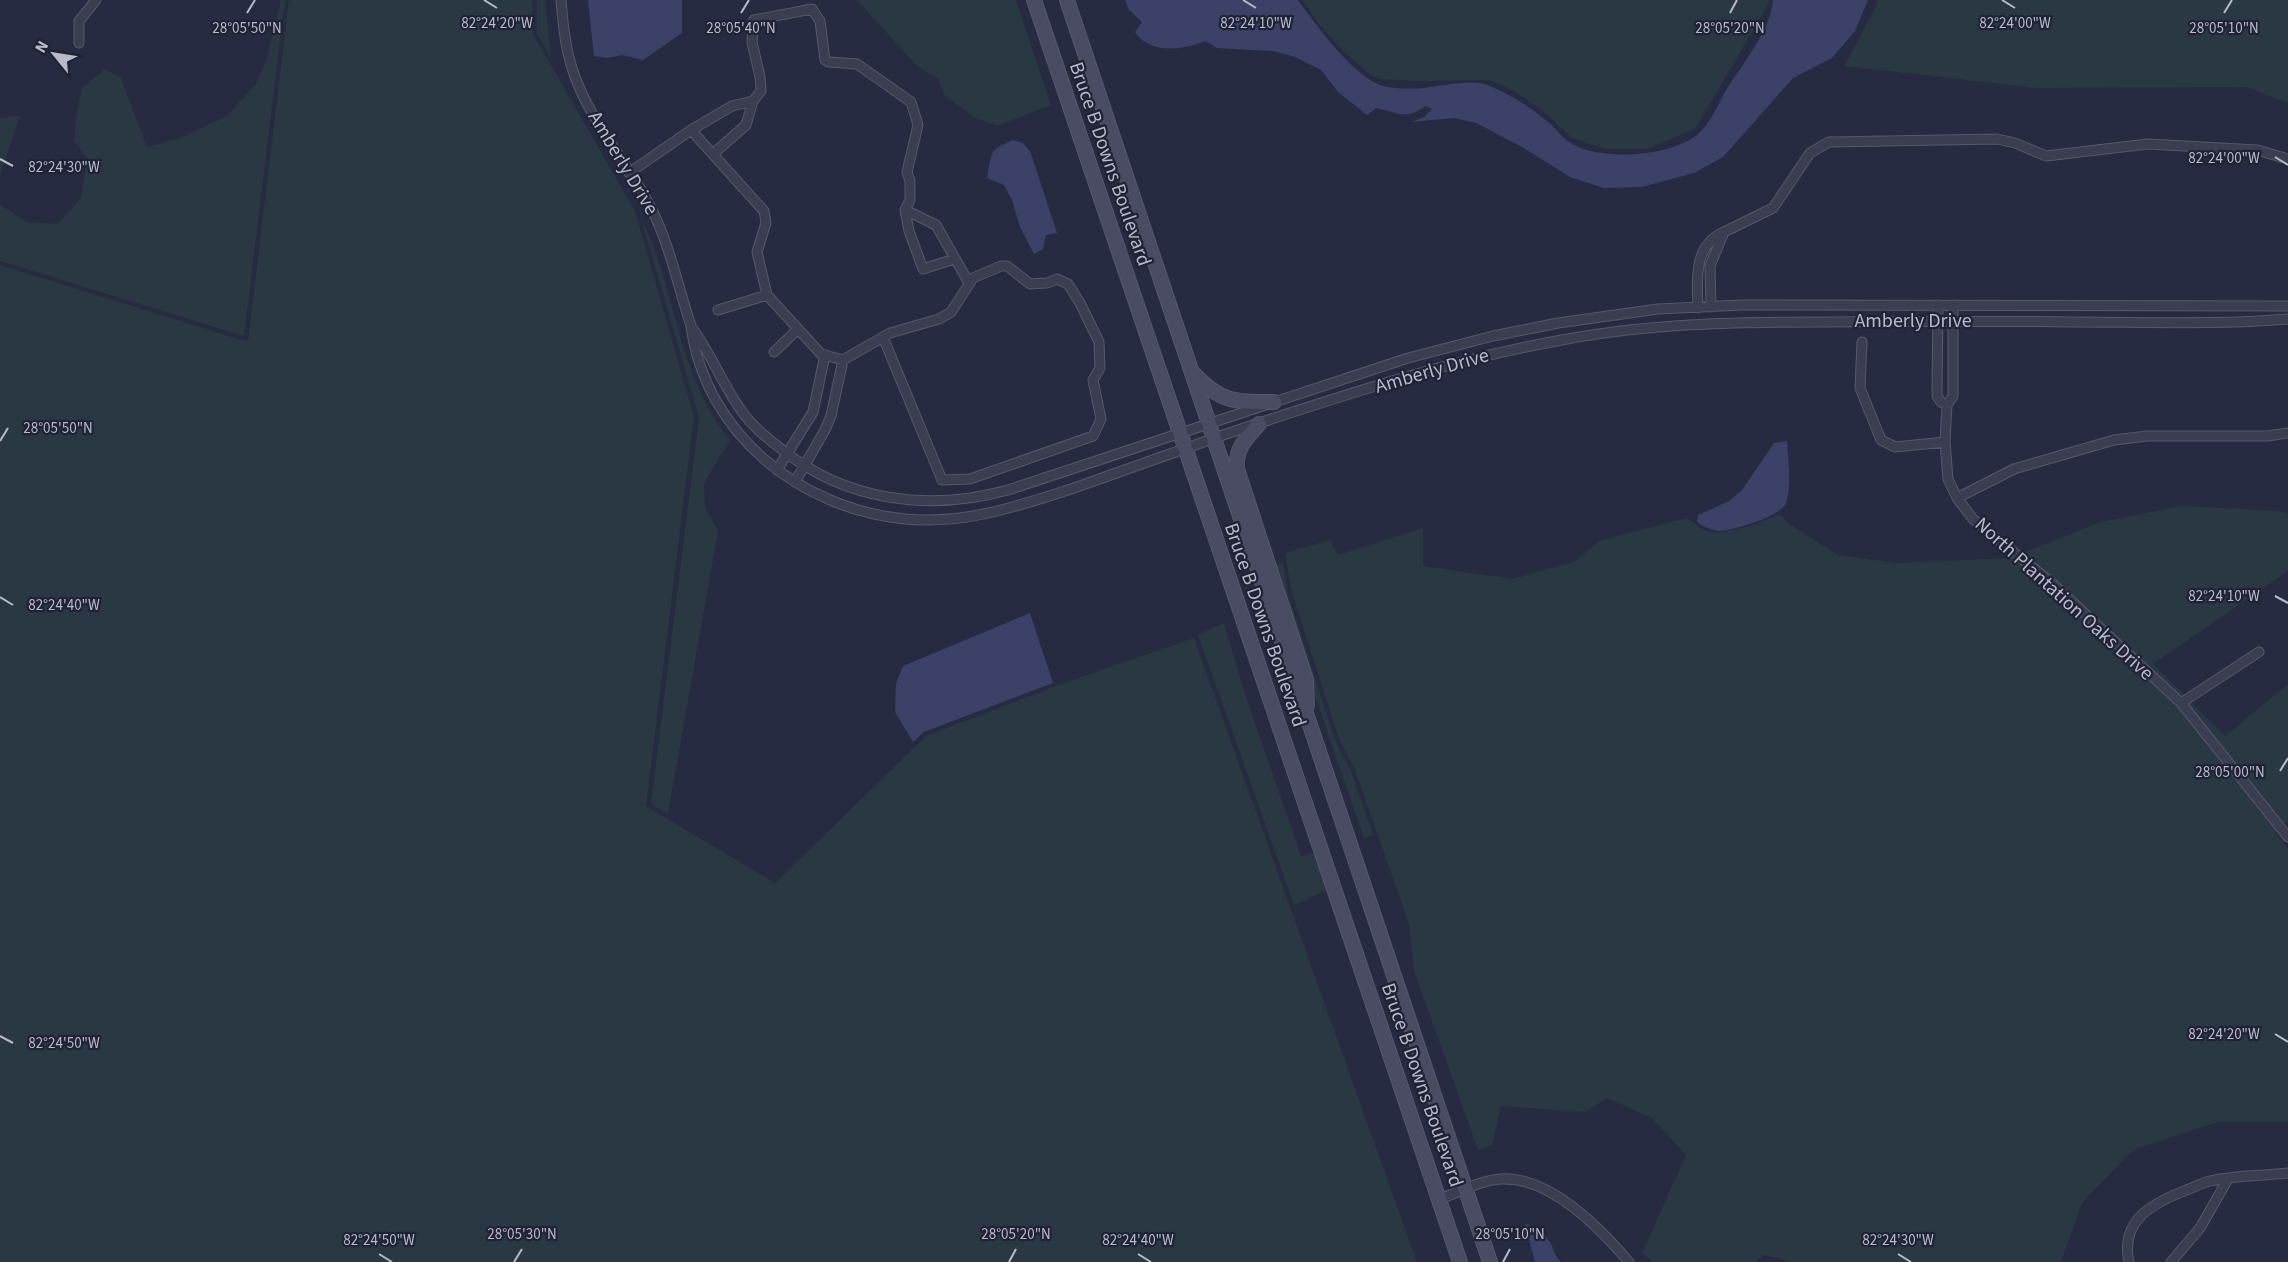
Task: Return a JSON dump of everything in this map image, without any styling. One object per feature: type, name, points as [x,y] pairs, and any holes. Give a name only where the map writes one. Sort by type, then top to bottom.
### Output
[{"type":"main road","name":"Bruce B Downs Boulevard","points":[[1034,0],[1460,1262]]},
{"type":"main road","name":"Bruce B Downs Boulevard","points":[[1067,0],[1490,1262]]},
{"type":"main road","points":[[1191,370],[1211,391],[1222,397],[1243,402],[1274,402]]},
{"type":"main road","points":[[1259,424],[1239,448],[1237,469],[1306,680],[1307,716]]},
{"type":"street","points":[[79,43],[79,21],[96,0]]},
{"type":"street","name":"Amberly Drive","points":[[561,0],[566,45],[580,88],[595,117],[651,207],[691,326],[693,342],[703,374],[722,410],[746,443],[777,470],[824,498],[864,512],[906,519],[958,519],[1006,510],[1259,424],[1413,375],[1500,352],[1563,339],[1633,329],[1702,323],[1938,321],[2175,323],[2288,320]]},
{"type":"street","points":[[713,154],[746,125],[753,101],[761,91],[752,42],[754,20],[812,9],[820,21],[825,60],[857,64],[911,102],[918,125],[907,172],[910,181],[910,200],[905,210],[909,231],[922,269],[954,259]]},
{"type":"street","points":[[629,173],[691,130],[732,106],[753,101]]},
{"type":"street","points":[[691,130],[764,211],[766,223],[757,252],[767,295],[821,354],[843,360],[883,337],[939,319],[951,312],[973,278],[1000,266],[1007,266],[1030,284],[1047,283],[1057,279],[1068,284],[1099,342],[1100,368],[1093,380],[1101,419],[1094,436],[970,479],[942,480],[883,337]]},
{"type":"street","points":[[1703,307],[1698,266],[1700,257],[1711,240],[1773,208],[1810,153],[1829,142],[1998,139],[2015,143],[2046,156],[2148,144],[2257,150],[2288,159]]},
{"type":"street","points":[[905,210],[936,225],[969,283]]},
{"type":"street","points":[[1702,323],[1710,266],[1724,232]]},
{"type":"street","points":[[1698,266],[1710,266]]},
{"type":"street","points":[[718,310],[767,295]]},
{"type":"street","points":[[1938,305],[1937,396],[1947,405],[1953,396],[1953,305]]},
{"type":"street","name":"Amberly Drive","points":[[691,326],[702,340],[720,379],[741,411],[766,437],[787,454],[844,486],[882,497],[916,501],[962,500],[1008,490],[1408,358],[1493,336],[1658,309],[1938,305],[2288,306]]},
{"type":"street","points":[[774,352],[798,329]]},
{"type":"street","points":[[1862,342],[1860,388],[1881,440],[1895,447],[1945,442]]},
{"type":"street","points":[[777,470],[808,422],[819,388],[825,355]]},
{"type":"street","points":[[795,482],[831,416],[843,360]]},
{"type":"street","name":"North Plantation Oaks Drive","points":[[1947,405],[1945,442],[1948,479],[1957,498],[1973,519],[2053,584],[2181,703],[2288,837]]},
{"type":"street","points":[[808,422],[825,430]]},
{"type":"street","points":[[1957,498],[2014,468],[2114,440],[2147,436],[2268,436],[2288,433]]},
{"type":"street","points":[[2181,703],[2259,652]]},
{"type":"street","points":[[2129,1262],[2126,1248],[2129,1233],[2139,1218],[2158,1201],[2210,1181],[2288,1173]]},
{"type":"street","points":[[1440,1199],[1499,1179],[1525,1181],[1563,1200],[1595,1224],[1629,1262]]},
{"type":"street","points":[[2171,1262],[2200,1228],[2228,1179]]},
{"type":"shaded area","points":[[281,0],[285,0],[244,336],[0,261],[0,204],[26,222],[58,224],[81,198],[87,159],[74,141],[82,88],[105,69],[121,78],[147,147],[178,139],[227,116],[255,85],[266,61]]},
{"type":"shaded area","points":[[289,0],[532,0],[533,34],[635,211],[694,417],[646,806],[775,883],[926,736],[1058,685],[1194,638],[1417,1262],[0,1262],[0,265],[248,342]]},
{"type":"shaded area","points":[[537,0],[545,0],[551,58],[537,33]]},
{"type":"shaded area","points":[[857,0],[1016,0],[1051,105],[997,126],[974,117],[945,96],[938,79],[918,67]]},
{"type":"shaded area","points":[[1302,0],[1769,0],[1769,3],[1695,129],[1647,149],[1606,149],[1572,138],[1542,110],[1516,92],[1490,80],[1418,81],[1380,79],[1372,76],[1343,51],[1318,23]]},
{"type":"shaded area","points":[[1877,0],[2288,0],[2288,103],[2246,87],[2037,88],[1844,66],[1876,7]]},
{"type":"shaded area","points":[[20,116],[0,175],[0,118]]},
{"type":"shaded area","points":[[640,214],[659,263],[696,382],[716,421],[730,440],[704,483],[705,507],[718,531],[668,814],[651,804],[699,418]]},
{"type":"shaded area","points":[[2181,506],[2280,511],[2288,514],[2288,571],[2153,664],[2225,736],[2288,684],[2288,821],[2275,832],[2288,849],[2288,1122],[2218,1122],[2133,1150],[2082,1203],[2061,1262],[1793,1262],[1764,1255],[1755,1262],[1653,1262],[1642,1253],[1686,1155],[1652,1118],[1607,1098],[1586,1112],[1501,1106],[1492,1145],[1478,1150],[1414,971],[1409,924],[1355,770],[1339,739],[1292,593],[1285,553],[1330,540],[1338,555],[1423,528],[1423,566],[1513,579],[1576,561],[1598,541],[1687,518],[1704,530],[1723,532],[1780,514],[1789,524],[1838,555],[1897,563],[2010,558],[2101,522]]},
{"type":"shaded area","points":[[1283,563],[1288,594],[1335,740],[1351,771],[1373,835],[1364,838],[1312,687],[1274,565]]},
{"type":"shaded area","points":[[1224,623],[1245,694],[1301,856],[1316,852],[1329,889],[1294,905],[1198,635]]},
{"type":"water","points":[[588,0],[682,0],[682,33],[643,60],[622,55],[607,58],[594,56]]},
{"type":"water","points":[[1125,0],[1298,0],[1348,62],[1372,81],[1384,86],[1404,89],[1481,83],[1504,92],[1528,106],[1552,125],[1563,138],[1582,148],[1598,152],[1635,154],[1671,148],[1686,142],[1702,130],[1761,35],[1771,12],[1773,0],[1868,0],[1855,31],[1832,58],[1793,78],[1723,157],[1694,173],[1642,187],[1604,188],[1570,177],[1522,147],[1476,123],[1454,118],[1412,122],[1424,117],[1432,109],[1425,106],[1419,111],[1407,114],[1376,108],[1367,115],[1338,92],[1321,70],[1295,57],[1273,51],[1217,48],[1205,41],[1178,48],[1149,44],[1135,32],[1142,22],[1129,10]]},
{"type":"water","points":[[1013,140],[1023,143],[1030,151],[1057,233],[1046,235],[1043,249],[1034,254],[1020,227],[1012,200],[1004,185],[987,178],[992,153]]},
{"type":"water","points":[[1787,441],[1789,488],[1783,508],[1745,526],[1719,531],[1697,522],[1698,515],[1729,501],[1742,490],[1774,443]]},
{"type":"water","points":[[1030,613],[1053,683],[924,732],[913,742],[895,712],[896,683],[903,666]]},
{"type":"water","points":[[1525,1224],[1535,1228],[1544,1236],[1561,1262],[1535,1262]]}]
